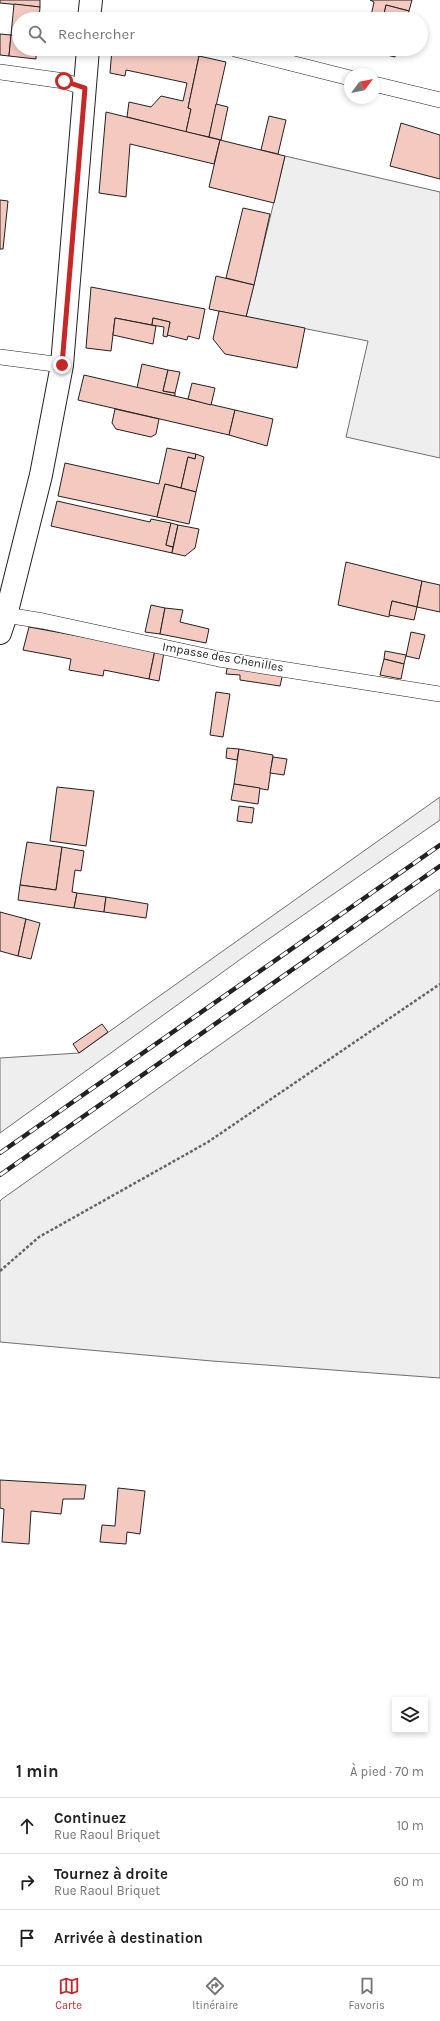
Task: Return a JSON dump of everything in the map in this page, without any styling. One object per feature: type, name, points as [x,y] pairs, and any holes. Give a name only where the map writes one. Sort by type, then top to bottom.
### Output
[{"type":"street","points":[[3,624],[41,474],[62,365],[87,56]]},
{"type":"lane","points":[[262,56],[344,76]]},
{"type":"lane","points":[[0,72],[64,81],[85,88]]},
{"type":"lane","points":[[380,85],[440,100]]},
{"type":"lane","points":[[0,357],[62,365]]},
{"type":"lane","name":"Impasse des Chenilles","points":[[3,624],[43,621],[219,658],[440,694]]},
{"type":"path","points":[[0,1271],[39,1237],[208,1142],[440,984]]},
{"type":"shaded area","points":[[285,156],[440,192],[440,458],[346,437],[368,341],[246,317]]},
{"type":"shaded area","points":[[440,797],[440,820],[263,943],[0,1133],[0,1058],[79,1053]]},
{"type":"shaded area","points":[[440,889],[440,1378],[212,1361],[0,1342],[0,1201]]},
{"type":"building","points":[[0,0],[40,0],[40,7],[0,3]]},
{"type":"building","points":[[370,0],[412,0],[409,11],[386,5],[384,12],[372,12],[374,2]]},
{"type":"building","points":[[14,4],[40,7],[40,12],[13,12]]},
{"type":"building","points":[[386,5],[409,11],[409,12],[384,12]]},
{"type":"building","points":[[0,34],[11,35],[9,56],[0,55]]},
{"type":"building","points":[[11,35],[12,56],[36,56],[36,59],[9,56]]},
{"type":"building","points":[[111,56],[199,56],[188,108],[191,109],[186,132],[127,117],[129,102],[151,107],[161,96],[183,101],[187,83],[126,70],[125,76],[110,73]]},
{"type":"building","points":[[199,56],[226,62],[209,137],[186,132],[191,109],[188,108]]},
{"type":"building","points":[[216,104],[228,107],[221,140],[209,137]]},
{"type":"building","points":[[106,112],[220,140],[214,164],[130,144],[126,197],[99,193]]},
{"type":"building","points":[[269,116],[286,120],[278,154],[261,150]]},
{"type":"building","points":[[401,123],[440,135],[440,179],[390,166]]},
{"type":"building","points":[[220,140],[285,156],[274,203],[209,187]]},
{"type":"building","points":[[0,200],[8,201],[3,249],[0,249]]},
{"type":"building","points":[[243,208],[270,214],[254,285],[226,278]]},
{"type":"building","points":[[216,276],[254,285],[246,317],[209,309]]},
{"type":"building","points":[[91,287],[205,309],[199,339],[188,336],[187,340],[167,335],[170,322],[153,318],[152,325],[115,318],[111,351],[86,348]]},
{"type":"building","points":[[219,311],[305,328],[297,368],[225,354],[213,339]]},
{"type":"building","points":[[115,318],[156,326],[153,344],[113,335]]},
{"type":"building","points":[[153,318],[170,322],[167,337],[163,336],[164,327],[152,325]]},
{"type":"building","points":[[142,364],[168,370],[163,391],[175,393],[175,396],[137,388]]},
{"type":"building","points":[[168,370],[180,372],[175,393],[163,391]]},
{"type":"building","points":[[84,375],[235,410],[229,435],[78,400]]},
{"type":"building","points":[[192,383],[215,388],[211,405],[188,399]]},
{"type":"building","points":[[115,409],[159,419],[156,434],[151,437],[116,429],[112,423]]},
{"type":"building","points":[[235,410],[273,419],[267,446],[229,435]]},
{"type":"building","points":[[167,448],[196,454],[195,459],[188,457],[181,488],[165,484],[157,517],[58,496],[65,463],[159,484]]},
{"type":"building","points":[[196,454],[204,457],[196,492],[181,488],[188,457],[195,459]]},
{"type":"building","points":[[165,484],[196,492],[189,524],[157,517]]},
{"type":"building","points":[[57,501],[150,522],[151,519],[171,523],[166,545],[173,547],[172,553],[51,526]]},
{"type":"building","points":[[171,523],[178,525],[173,547],[166,545]]},
{"type":"building","points":[[178,525],[199,529],[195,548],[185,556],[172,553]]},
{"type":"building","points":[[346,562],[422,581],[417,607],[392,601],[389,617],[338,605]]},
{"type":"building","points":[[422,581],[440,585],[440,612],[417,607]]},
{"type":"building","points":[[392,601],[417,607],[414,620],[389,615]]},
{"type":"building","points":[[151,605],[165,608],[160,634],[145,632]]},
{"type":"building","points":[[165,608],[183,610],[180,622],[209,629],[206,643],[160,634]]},
{"type":"building","points":[[29,627],[155,650],[149,679],[104,670],[103,676],[69,670],[71,659],[23,650]]},
{"type":"building","points":[[411,632],[425,635],[419,659],[406,656]]},
{"type":"building","points":[[155,650],[164,652],[159,681],[149,679]]},
{"type":"building","points":[[385,651],[406,655],[404,664],[384,659]]},
{"type":"building","points":[[384,659],[404,664],[401,679],[380,675]]},
{"type":"building","points":[[228,663],[283,673],[280,686],[240,680],[240,675],[226,674]]},
{"type":"building","points":[[216,692],[230,694],[223,737],[210,735]]},
{"type":"building","points":[[227,748],[239,749],[237,760],[226,758]]},
{"type":"building","points":[[239,749],[273,755],[268,790],[234,784]]},
{"type":"building","points":[[273,757],[287,759],[284,775],[270,773]]},
{"type":"building","points":[[234,784],[260,788],[258,804],[231,800]]},
{"type":"building","points":[[57,787],[94,791],[86,846],[50,841]]},
{"type":"building","points":[[239,806],[254,808],[252,823],[237,821]]},
{"type":"building","points":[[27,842],[62,847],[56,890],[20,885]]},
{"type":"building","points":[[62,847],[84,851],[81,871],[75,870],[72,892],[77,893],[74,908],[18,900],[20,885],[56,890]]},
{"type":"building","points":[[77,893],[106,897],[104,912],[74,908]]},
{"type":"building","points":[[106,897],[148,904],[146,918],[104,912]]},
{"type":"building","points":[[0,912],[26,919],[18,956],[0,951]]},
{"type":"building","points":[[26,919],[40,923],[31,959],[18,956]]},
{"type":"building","points":[[102,1024],[108,1032],[79,1053],[73,1044]]},
{"type":"building","points":[[0,1480],[86,1485],[84,1499],[63,1499],[61,1514],[31,1511],[29,1544],[2,1542],[4,1509],[0,1508]]},
{"type":"building","points":[[118,1488],[145,1491],[140,1534],[127,1532],[126,1544],[100,1542],[102,1525],[115,1526]]},
{"type":"railway","points":[[0,1153],[440,845]]},
{"type":"railway","points":[[0,1175],[440,866]]},
{"type":"route","points":[[62,365],[85,88],[64,81]]}]
